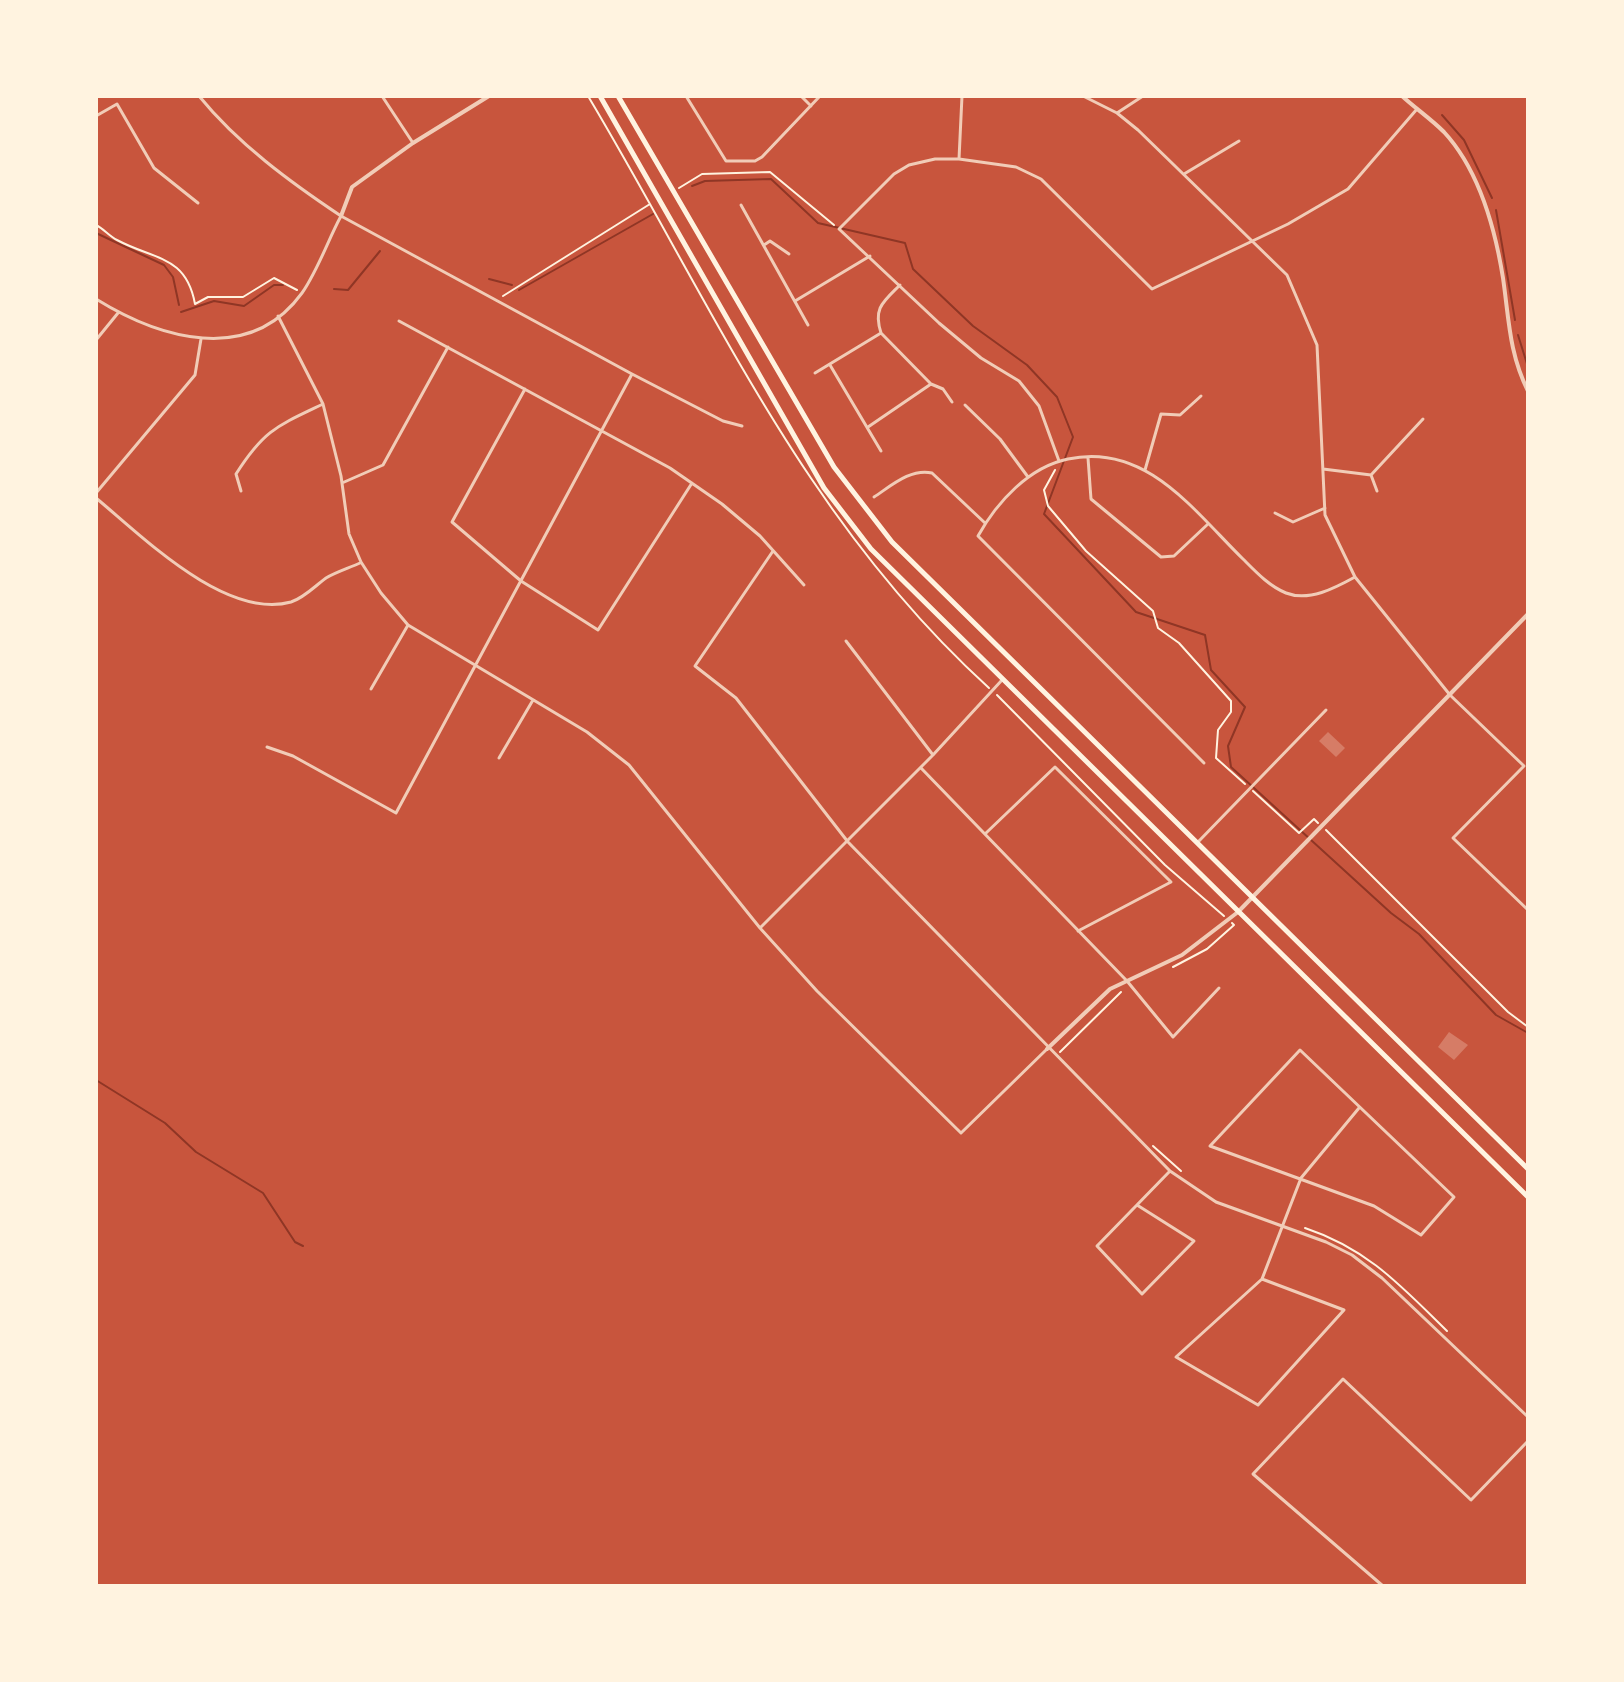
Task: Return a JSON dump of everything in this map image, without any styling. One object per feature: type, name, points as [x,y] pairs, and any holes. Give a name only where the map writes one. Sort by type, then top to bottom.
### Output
[{"type":"main road","points":[[600,96],[824,488],[871,549],[1528,1197]]},
{"type":"main road","points":[[618,96],[834,467],[892,542],[1528,1169]]},
{"type":"street","points":[[199,96],[219,121],[274,167],[341,216],[632,374],[723,421],[742,426]]},
{"type":"street","points":[[382,96],[413,143]]},
{"type":"street","points":[[96,299],[118,313],[167,333],[201,339],[244,333],[278,316],[301,293],[341,216],[352,187],[413,143],[489,96]]},
{"type":"street","points":[[686,96],[726,161],[755,161],[762,157],[820,96]]},
{"type":"street","points":[[801,96],[811,106]]},
{"type":"street","points":[[959,159],[962,96]]},
{"type":"street","points":[[1083,96],[1117,113],[1287,275],[1317,345],[1325,508],[1355,577],[1450,695],[1524,766],[1453,838],[1528,910]]},
{"type":"street","points":[[1117,113],[1143,96]]},
{"type":"street","points":[[1402,96],[1443,131],[1463,157],[1476,183],[1503,279],[1511,352],[1528,391]]},
{"type":"street","points":[[96,116],[117,104],[154,168],[198,203]]},
{"type":"street","points":[[1059,461],[1039,406],[1019,381],[981,358],[839,229],[894,174],[909,165],[935,159],[1016,167],[1041,179],[1152,289],[1288,224],[1348,189],[1417,109]]},
{"type":"street","points":[[1182,174],[1239,141]]},
{"type":"street","points":[[741,205],[808,325]]},
{"type":"street","points":[[764,245],[770,241],[778,243],[789,254]]},
{"type":"street","points":[[795,301],[870,256]]},
{"type":"street","points":[[900,285],[878,306],[875,315],[881,333],[931,384],[943,389],[952,402]]},
{"type":"street","points":[[96,340],[118,313]]},
{"type":"street","points":[[278,316],[323,404],[342,483],[349,534],[361,562],[408,625],[587,732],[629,765],[760,928],[817,991],[961,1133],[1110,989],[1129,983],[1182,955],[1238,912],[1528,614]]},
{"type":"street","points":[[399,321],[692,483],[722,504],[773,551],[804,585]]},
{"type":"street","points":[[815,373],[881,333]]},
{"type":"street","points":[[201,339],[195,375],[96,496],[189,574],[247,601],[268,605],[293,602],[327,577],[361,562]]},
{"type":"street","points":[[342,483],[383,465],[448,347]]},
{"type":"street","points":[[830,364],[881,451]]},
{"type":"street","points":[[267,747],[293,756],[396,813],[632,374]]},
{"type":"street","points":[[868,427],[931,384]]},
{"type":"street","points":[[525,389],[452,522],[521,581],[598,630],[692,483]]},
{"type":"street","points":[[1145,470],[1161,414],[1180,415],[1201,396]]},
{"type":"street","points":[[241,491],[236,474],[258,440],[273,427],[323,404]]},
{"type":"street","points":[[965,405],[1000,439],[1028,477]]},
{"type":"street","points":[[1371,475],[1423,419]]},
{"type":"street","points":[[1088,456],[1091,499],[1161,557],[1174,556],[1208,524]]},
{"type":"street","points":[[1204,763],[978,536],[985,523],[1028,477],[1059,461],[1088,456],[1119,457],[1160,477],[1265,580],[1288,594],[1316,595],[1355,577]]},
{"type":"street","points":[[1323,469],[1371,475]]},
{"type":"street","points":[[874,497],[912,473],[932,473],[985,523]]},
{"type":"street","points":[[1371,475],[1377,491]]},
{"type":"street","points":[[1275,513],[1293,522],[1325,508]]},
{"type":"street","points":[[773,551],[695,666],[736,698],[848,842],[1047,1049],[1170,1171],[1216,1202],[1282,1223],[1352,1255],[1382,1278],[1528,1417]]},
{"type":"street","points":[[371,689],[408,625]]},
{"type":"street","points":[[846,641],[933,755]]},
{"type":"street","points":[[760,928],[921,768],[1002,680]]},
{"type":"street","points":[[499,758],[533,700]]},
{"type":"street","points":[[1196,844],[1326,710]]},
{"type":"street","points":[[985,834],[1055,767],[1171,882],[1078,931]]},
{"type":"street","points":[[921,768],[1129,983],[1173,1037],[1219,988]]},
{"type":"street","points":[[1300,1050],[1454,1197],[1421,1235],[1374,1206],[1301,1178],[1210,1146],[1300,1050]]},
{"type":"street","points":[[1262,1279],[1344,1310],[1258,1405],[1176,1357],[1262,1279],[1301,1178],[1359,1108]]},
{"type":"street","points":[[1137,1205],[1194,1241],[1142,1294],[1097,1246],[1170,1171]]},
{"type":"street","points":[[1383,1586],[1335,1541],[1253,1474],[1343,1379],[1471,1500],[1528,1441]]},
{"type":"path","points":[[96,225],[115,239],[175,264],[192,286],[195,304],[208,297],[243,297],[274,278],[301,293]]},
{"type":"path","points":[[1059,461],[1044,490],[1048,506],[1086,551],[1153,611],[1158,628],[1179,643],[1231,701],[1231,712],[1218,730],[1216,758],[1299,833],[1314,819],[1508,1012],[1528,1027]]},
{"type":"path","points":[[1170,968],[1207,949],[1234,925]]},
{"type":"path","points":[[1055,1057],[1129,983]]},
{"type":"path","points":[[1146,1147],[1154,1145],[1189,1178]]},
{"type":"path","points":[[1282,1223],[1336,1238],[1366,1255],[1449,1333]]},
{"type":"building","points":[[1328,732],[1345,748],[1336,757],[1319,741]]},
{"type":"building","points":[[1449,1032],[1468,1045],[1454,1060],[1438,1047]]},
{"type":"waterway","points":[[1442,115],[1464,140],[1492,198]]},
{"type":"waterway","points":[[692,186],[705,181],[771,179],[818,223],[905,243],[913,269],[973,326],[1027,365],[1057,397],[1073,437],[1044,514],[1136,612],[1205,635],[1211,670],[1245,707],[1228,746],[1231,767],[1391,913],[1419,934],[1496,1015],[1528,1033]]},
{"type":"waterway","points":[[1496,210],[1515,320]]},
{"type":"waterway","points":[[519,290],[653,214]]},
{"type":"waterway","points":[[96,233],[164,265],[173,277],[179,305]]},
{"type":"waterway","points":[[334,289],[348,290],[380,251]]},
{"type":"waterway","points":[[489,279],[512,285]]},
{"type":"waterway","points":[[181,312],[214,301],[244,306],[274,285],[283,285]]},
{"type":"waterway","points":[[1518,335],[1528,367]]},
{"type":"waterway","points":[[96,1080],[165,1123],[196,1152],[263,1193],[295,1242],[303,1246]]}]
